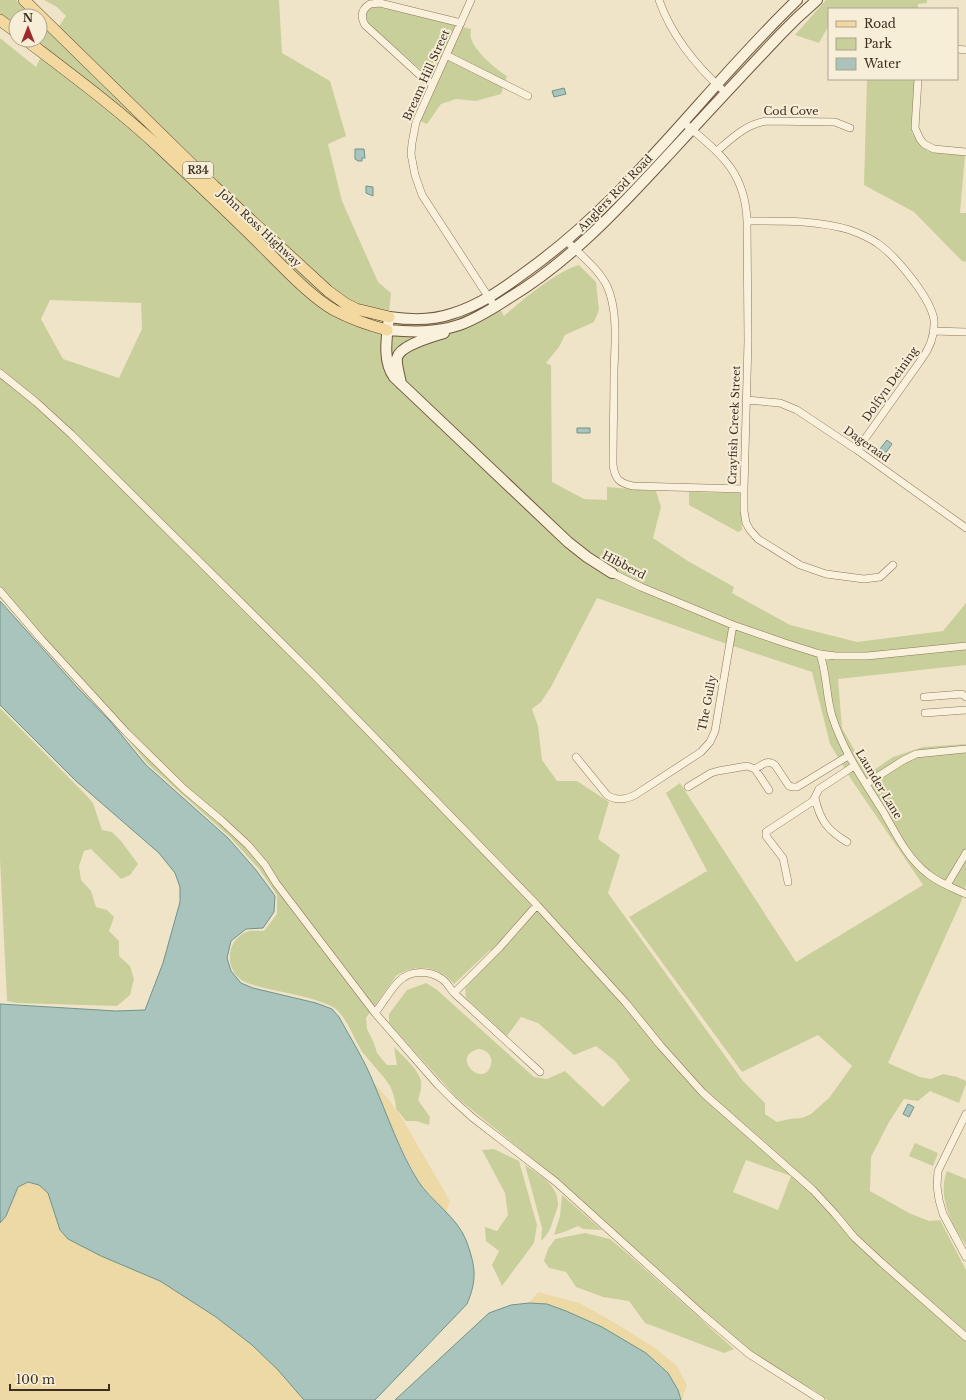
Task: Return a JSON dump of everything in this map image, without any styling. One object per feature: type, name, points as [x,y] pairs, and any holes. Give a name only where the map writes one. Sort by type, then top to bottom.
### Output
[{"type":"main road","name":"John Ross Highway","points":[[24,0],[214,186],[328,291],[346,304],[356,309],[389,317]]},
{"type":"main road","name":"John Ross Highway","points":[[36,48],[112,106],[160,148],[318,298],[346,316],[387,330]]},
{"type":"street","name":"Bream Hill Street","points":[[471,0],[420,112],[413,133],[412,154],[414,175],[427,204],[495,307]]},
{"type":"street","points":[[659,0],[668,21],[684,47],[717,85],[726,93]]},
{"type":"street","name":"Anglers Rod Road","points":[[389,317],[420,319],[440,317],[460,312],[489,297],[526,273],[567,240],[614,197],[773,25],[798,0]]},
{"type":"street","name":"Anglers Rod Road","points":[[387,330],[424,331],[460,325],[476,318],[523,290],[576,250],[623,204],[797,18],[815,2]]},
{"type":"street","points":[[432,84],[423,78],[365,25],[362,15],[363,10],[370,4],[380,3],[461,23]]},
{"type":"street","points":[[446,55],[528,96]]},
{"type":"street","points":[[918,80],[915,128],[920,139],[929,147],[934,149],[966,152]]},
{"type":"street","name":"Crayfish Creek Street","points":[[567,240],[603,279],[610,294],[614,310],[613,465],[615,476],[622,483],[633,486],[744,489],[748,341],[747,221],[745,201],[740,183],[730,166],[717,151],[683,122]]},
{"type":"street","name":"Cod Cove","points":[[717,151],[742,130],[757,122],[835,122],[850,128]]},
{"type":"street","name":"Dolfyn Deining","points":[[747,221],[821,223],[851,230],[877,242],[898,262],[927,300],[934,320],[934,331],[926,353],[857,450]]},
{"type":"street","name":"Hibberd","points":[[389,317],[387,330],[388,364],[394,377],[568,542],[587,557],[612,573],[641,587],[733,625],[820,654],[836,656],[861,656],[966,646]]},
{"type":"street","points":[[401,384],[397,358],[403,349],[448,332],[460,325]]},
{"type":"street","points":[[934,331],[966,332]]},
{"type":"street","points":[[0,372],[47,412],[110,472],[315,676],[538,905],[621,997],[703,1094],[813,1190],[854,1237],[966,1337]]},
{"type":"street","name":"Dageraad","points":[[746,400],[780,403],[797,410],[857,450],[966,528]]},
{"type":"street","points":[[744,489],[744,511],[746,524],[750,530],[758,539],[800,565],[826,574],[864,579],[880,577],[893,565]]},
{"type":"street","points":[[0,591],[126,732],[184,790],[221,820],[248,845],[265,865],[276,883],[375,1013],[438,1085],[473,1118],[556,1182],[703,1315],[749,1354],[821,1400]]},
{"type":"street","name":"The Gully","points":[[576,757],[602,791],[612,798],[624,799],[630,798],[701,752],[710,742],[715,731],[733,625]]},
{"type":"street","name":"Launder Lane","points":[[820,654],[824,666],[827,698],[830,709],[848,756],[854,766],[906,850],[928,874],[966,894]]},
{"type":"street","points":[[924,697],[962,694],[966,697]]},
{"type":"street","points":[[925,713],[966,710]]},
{"type":"street","points":[[866,784],[902,761],[916,754],[966,749]]},
{"type":"street","points":[[755,769],[767,762],[772,762],[789,786],[793,788],[806,783],[848,756]]},
{"type":"street","points":[[688,788],[711,773],[747,766],[755,769],[769,790]]},
{"type":"street","points":[[788,882],[783,858],[766,836],[766,832],[815,798],[819,789],[854,766]]},
{"type":"street","points":[[815,798],[821,818],[840,838],[847,842]]},
{"type":"street","points":[[947,885],[966,853]]},
{"type":"street","points":[[454,993],[500,947],[538,905]]},
{"type":"street","points":[[375,1013],[399,981],[412,974],[429,973],[443,980],[454,993],[540,1072]]},
{"type":"street","points":[[966,1114],[938,1171],[937,1186],[938,1200],[943,1214],[966,1257]]},
{"type":"green space","points":[[0,0],[16,0],[24,8],[8,8],[8,20],[0,14]]},
{"type":"green space","points":[[44,0],[279,0],[282,53],[330,81],[346,136],[328,144],[342,201],[378,282],[391,293],[389,312],[416,314],[446,312],[463,307],[490,291],[504,316],[530,294],[570,268],[579,265],[596,282],[599,310],[594,322],[565,335],[559,347],[546,363],[551,365],[552,482],[584,499],[607,500],[607,487],[656,491],[661,507],[653,538],[688,561],[734,587],[732,593],[790,625],[857,642],[943,631],[966,603],[966,665],[838,679],[842,728],[868,774],[893,757],[923,747],[966,744],[966,884],[961,902],[888,1063],[920,1077],[931,1079],[943,1074],[957,1077],[966,1081],[966,1084],[959,1103],[930,1091],[918,1101],[904,1099],[889,1122],[871,1157],[870,1191],[909,1213],[929,1221],[940,1220],[966,1270],[966,1400],[827,1400],[814,1390],[796,1382],[750,1351],[704,1313],[671,1280],[651,1264],[557,1179],[455,1096],[389,1023],[389,1014],[407,990],[426,983],[436,989],[534,1077],[547,1079],[565,1071],[603,1107],[630,1080],[615,1061],[596,1046],[574,1055],[538,1023],[521,1017],[507,1036],[466,998],[465,988],[496,956],[490,950],[454,984],[443,974],[434,970],[417,968],[401,973],[396,976],[366,1018],[367,1029],[377,1053],[387,1065],[397,1065],[394,1047],[410,1063],[420,1077],[421,1091],[418,1100],[430,1117],[429,1125],[416,1121],[406,1121],[396,1109],[390,1086],[363,1053],[349,1027],[336,1009],[316,1000],[249,984],[237,976],[233,970],[230,963],[230,955],[234,942],[239,936],[246,932],[264,931],[277,914],[277,895],[259,869],[230,837],[148,764],[111,719],[0,598],[0,38],[8,44],[8,48],[12,48],[36,67],[45,48],[48,48],[48,30],[53,35],[66,16],[57,7]],"holes":[[[50,300],[141,303],[142,329],[119,378],[63,359],[41,319]],[[597,598],[724,643],[812,672],[830,744],[851,779],[923,885],[796,962],[680,783],[666,793],[707,871],[629,917],[742,1072],[818,1035],[852,1066],[829,1098],[811,1114],[802,1118],[777,1122],[765,1114],[765,1103],[743,1081],[608,893],[620,855],[598,839],[609,802],[577,781],[557,781],[542,760],[538,726],[532,709],[541,702],[551,687]],[[479,1049],[485,1051],[491,1058],[491,1064],[487,1071],[482,1074],[476,1073],[471,1069],[467,1058],[470,1053]],[[746,1160],[791,1176],[778,1210],[733,1192]]]},
{"type":"green space","points":[[826,0],[927,0],[927,3],[918,4],[918,8],[828,8],[828,27],[819,43],[795,35]]},
{"type":"green space","points":[[377,6],[471,29],[471,38],[476,49],[492,65],[507,76],[501,94],[476,101],[456,99],[441,104],[427,124],[420,121],[437,84],[368,23],[366,17],[367,12],[371,8]]},
{"type":"green space","points":[[867,80],[915,80],[912,133],[919,143],[928,151],[965,155],[960,213],[966,213],[966,262],[962,261],[914,212],[864,185]]},
{"type":"green space","points":[[689,492],[740,493],[742,530],[738,532],[689,505]]},
{"type":"green space","points":[[0,708],[86,795],[93,803],[102,830],[112,832],[121,841],[138,864],[130,875],[121,879],[91,849],[84,851],[79,866],[81,880],[91,891],[96,907],[107,910],[114,917],[109,931],[119,941],[119,956],[130,966],[134,979],[130,995],[117,1006],[17,1003],[7,1001],[0,859]]},
{"type":"green space","points":[[915,1143],[938,1153],[933,1166],[909,1156]]},
{"type":"green space","points":[[494,1149],[519,1161],[537,1225],[534,1243],[502,1286],[492,1265],[499,1251],[486,1241],[485,1227],[497,1231],[508,1215],[505,1193],[482,1150]]},
{"type":"green space","points":[[525,1165],[552,1186],[557,1198],[557,1211],[547,1234],[541,1241],[542,1228]]},
{"type":"green space","points":[[947,1171],[966,1179],[966,1245],[955,1228],[947,1210],[944,1180]]},
{"type":"green space","points":[[562,1195],[602,1230],[583,1229],[578,1226],[554,1235],[560,1216]]},
{"type":"green space","points":[[585,1233],[610,1239],[734,1349],[724,1353],[645,1323],[629,1301],[603,1297],[576,1287],[566,1272],[549,1268],[544,1261],[548,1249],[555,1239]]},
{"type":"sand","points":[[374,1083],[390,1101],[403,1120],[450,1201],[446,1213],[419,1182],[394,1134]]},
{"type":"sand","points":[[28,1182],[39,1185],[48,1193],[55,1216],[68,1239],[101,1256],[160,1281],[216,1317],[252,1345],[278,1370],[304,1400],[0,1400],[0,1223],[6,1216],[18,1187]]},
{"type":"sand","points":[[538,1292],[579,1303],[655,1348],[677,1366],[687,1385],[682,1400],[668,1373],[646,1353],[602,1327],[566,1311],[529,1303]]},
{"type":"water","points":[[564,88],[566,94],[554,97],[552,91]]},
{"type":"water","points":[[355,149],[364,149],[365,158],[362,158],[362,161],[355,159]]},
{"type":"water","points":[[366,186],[373,187],[373,196],[366,193]]},
{"type":"water","points":[[577,428],[590,428],[590,433],[577,433]]},
{"type":"water","points":[[887,440],[892,444],[884,455],[879,450]]},
{"type":"water","points":[[0,601],[77,687],[110,721],[146,765],[228,838],[256,870],[275,896],[274,912],[263,928],[246,929],[231,941],[227,958],[231,971],[241,983],[253,988],[316,1003],[332,1009],[339,1017],[358,1050],[370,1075],[399,1145],[411,1169],[423,1188],[457,1224],[466,1240],[472,1257],[474,1272],[473,1287],[467,1304],[375,1400],[304,1400],[278,1370],[252,1345],[216,1317],[160,1281],[101,1256],[68,1239],[60,1230],[48,1193],[39,1185],[28,1182],[18,1187],[6,1216],[0,1223],[0,1004],[116,1011],[145,1010],[163,963],[180,902],[180,887],[175,873],[159,853],[76,781],[0,705]]},
{"type":"water","points":[[908,1104],[914,1107],[909,1117],[903,1114]]},
{"type":"water","points":[[529,1303],[547,1304],[566,1311],[602,1327],[646,1353],[668,1373],[678,1390],[681,1400],[395,1400],[489,1313],[511,1305]]}]
